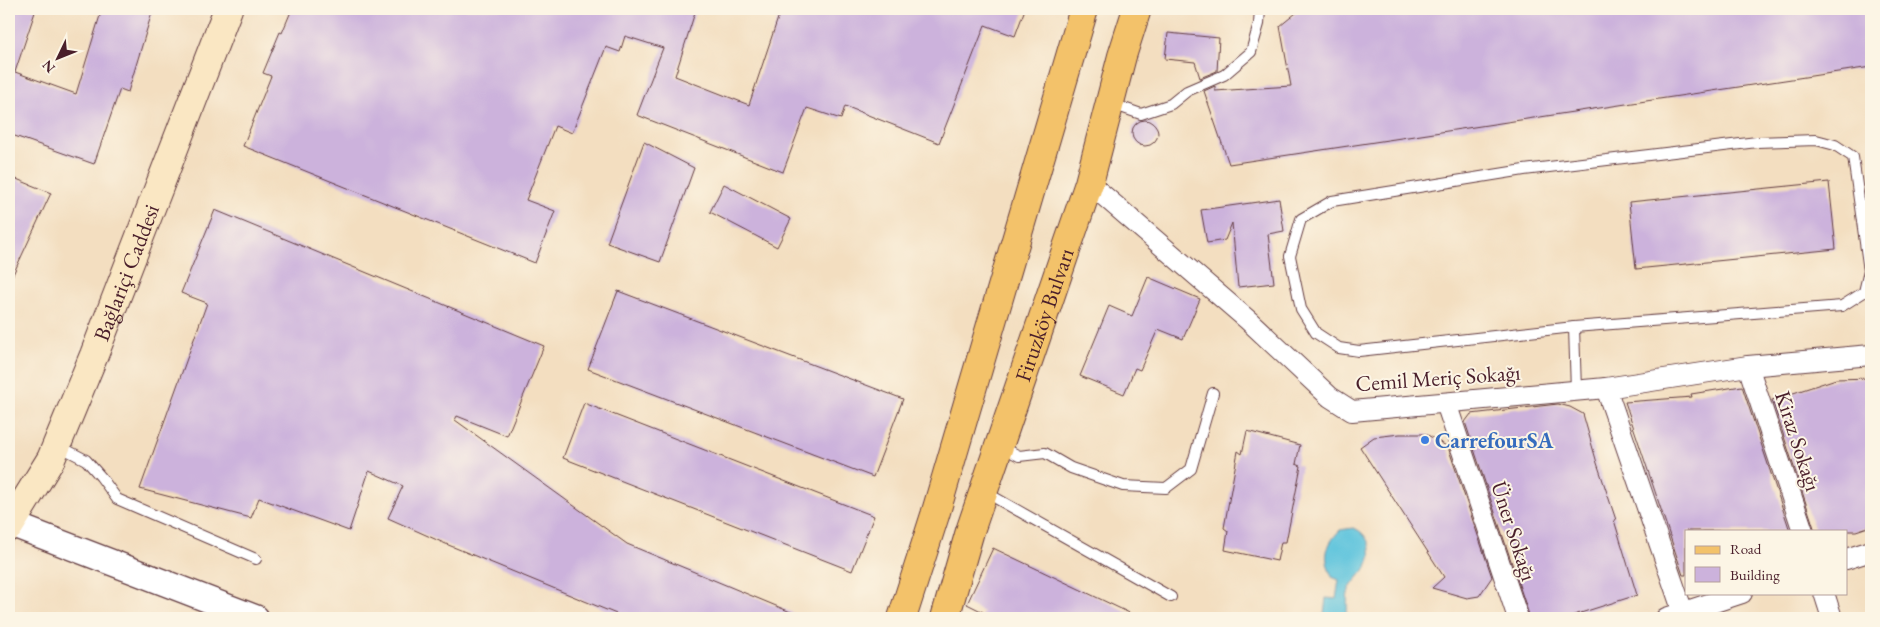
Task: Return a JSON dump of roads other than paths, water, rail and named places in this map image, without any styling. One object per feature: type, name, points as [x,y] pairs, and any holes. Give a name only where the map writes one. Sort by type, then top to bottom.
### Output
[{"type":"main road","name":"Bağlariçi Caddesi","points":[[9,525],[51,459],[57,445],[94,355],[228,9]]},
{"type":"main road","name":"Firuzköy Bulvarı","points":[[902,618],[935,515],[1084,9]]},
{"type":"main road","points":[[1118,9],[1122,56]]},
{"type":"main road","name":"Firuzköy Bulvarı","points":[[944,618],[999,446],[1089,183],[1122,56],[1137,9]]},
{"type":"street","name":"Cemil Meriç Sokağı","points":[[1089,183],[1248,320],[1330,397],[1352,411],[1606,388],[1748,366],[1871,355]]},
{"type":"street","name":"Kiraz Sokağı","points":[[1748,366],[1803,530]]},
{"type":"street","points":[[1606,388],[1678,616],[1739,594]]},
{"type":"street","name":"Üner Sokağı","points":[[1446,403],[1518,618]]},
{"type":"street","points":[[9,525],[256,618]]},
{"type":"street","points":[[1848,558],[1871,551]]},
{"type":"street","points":[[1824,594],[1832,618]]},
{"type":"lane","points":[[1110,104],[1141,114],[1171,104],[1188,91],[1224,76],[1251,52],[1259,24],[1260,9]]},
{"type":"lane","points":[[1816,140],[1835,145],[1853,157],[1869,271],[1864,292],[1842,306],[1574,327],[1359,351],[1338,348],[1316,333],[1301,309],[1290,256],[1301,220],[1332,201],[1524,170],[1757,142],[1816,140]]},
{"type":"lane","points":[[1574,327],[1576,391]]},
{"type":"lane","points":[[999,446],[1020,456],[1045,454],[1071,468],[1123,486],[1166,488],[1191,468],[1214,393]]},
{"type":"lane","points":[[57,445],[86,460],[117,499],[256,559]]},
{"type":"lane","points":[[984,491],[1171,597]]},
{"type":"water","points":[[1353,528],[1363,534],[1369,543],[1369,561],[1349,591],[1346,618],[1326,618],[1324,615],[1326,598],[1336,599],[1339,580],[1332,577],[1329,570],[1327,552],[1331,541],[1340,530]]},
{"type":"place","name":"CarrefourSA","points":[[1425,440]]}]
